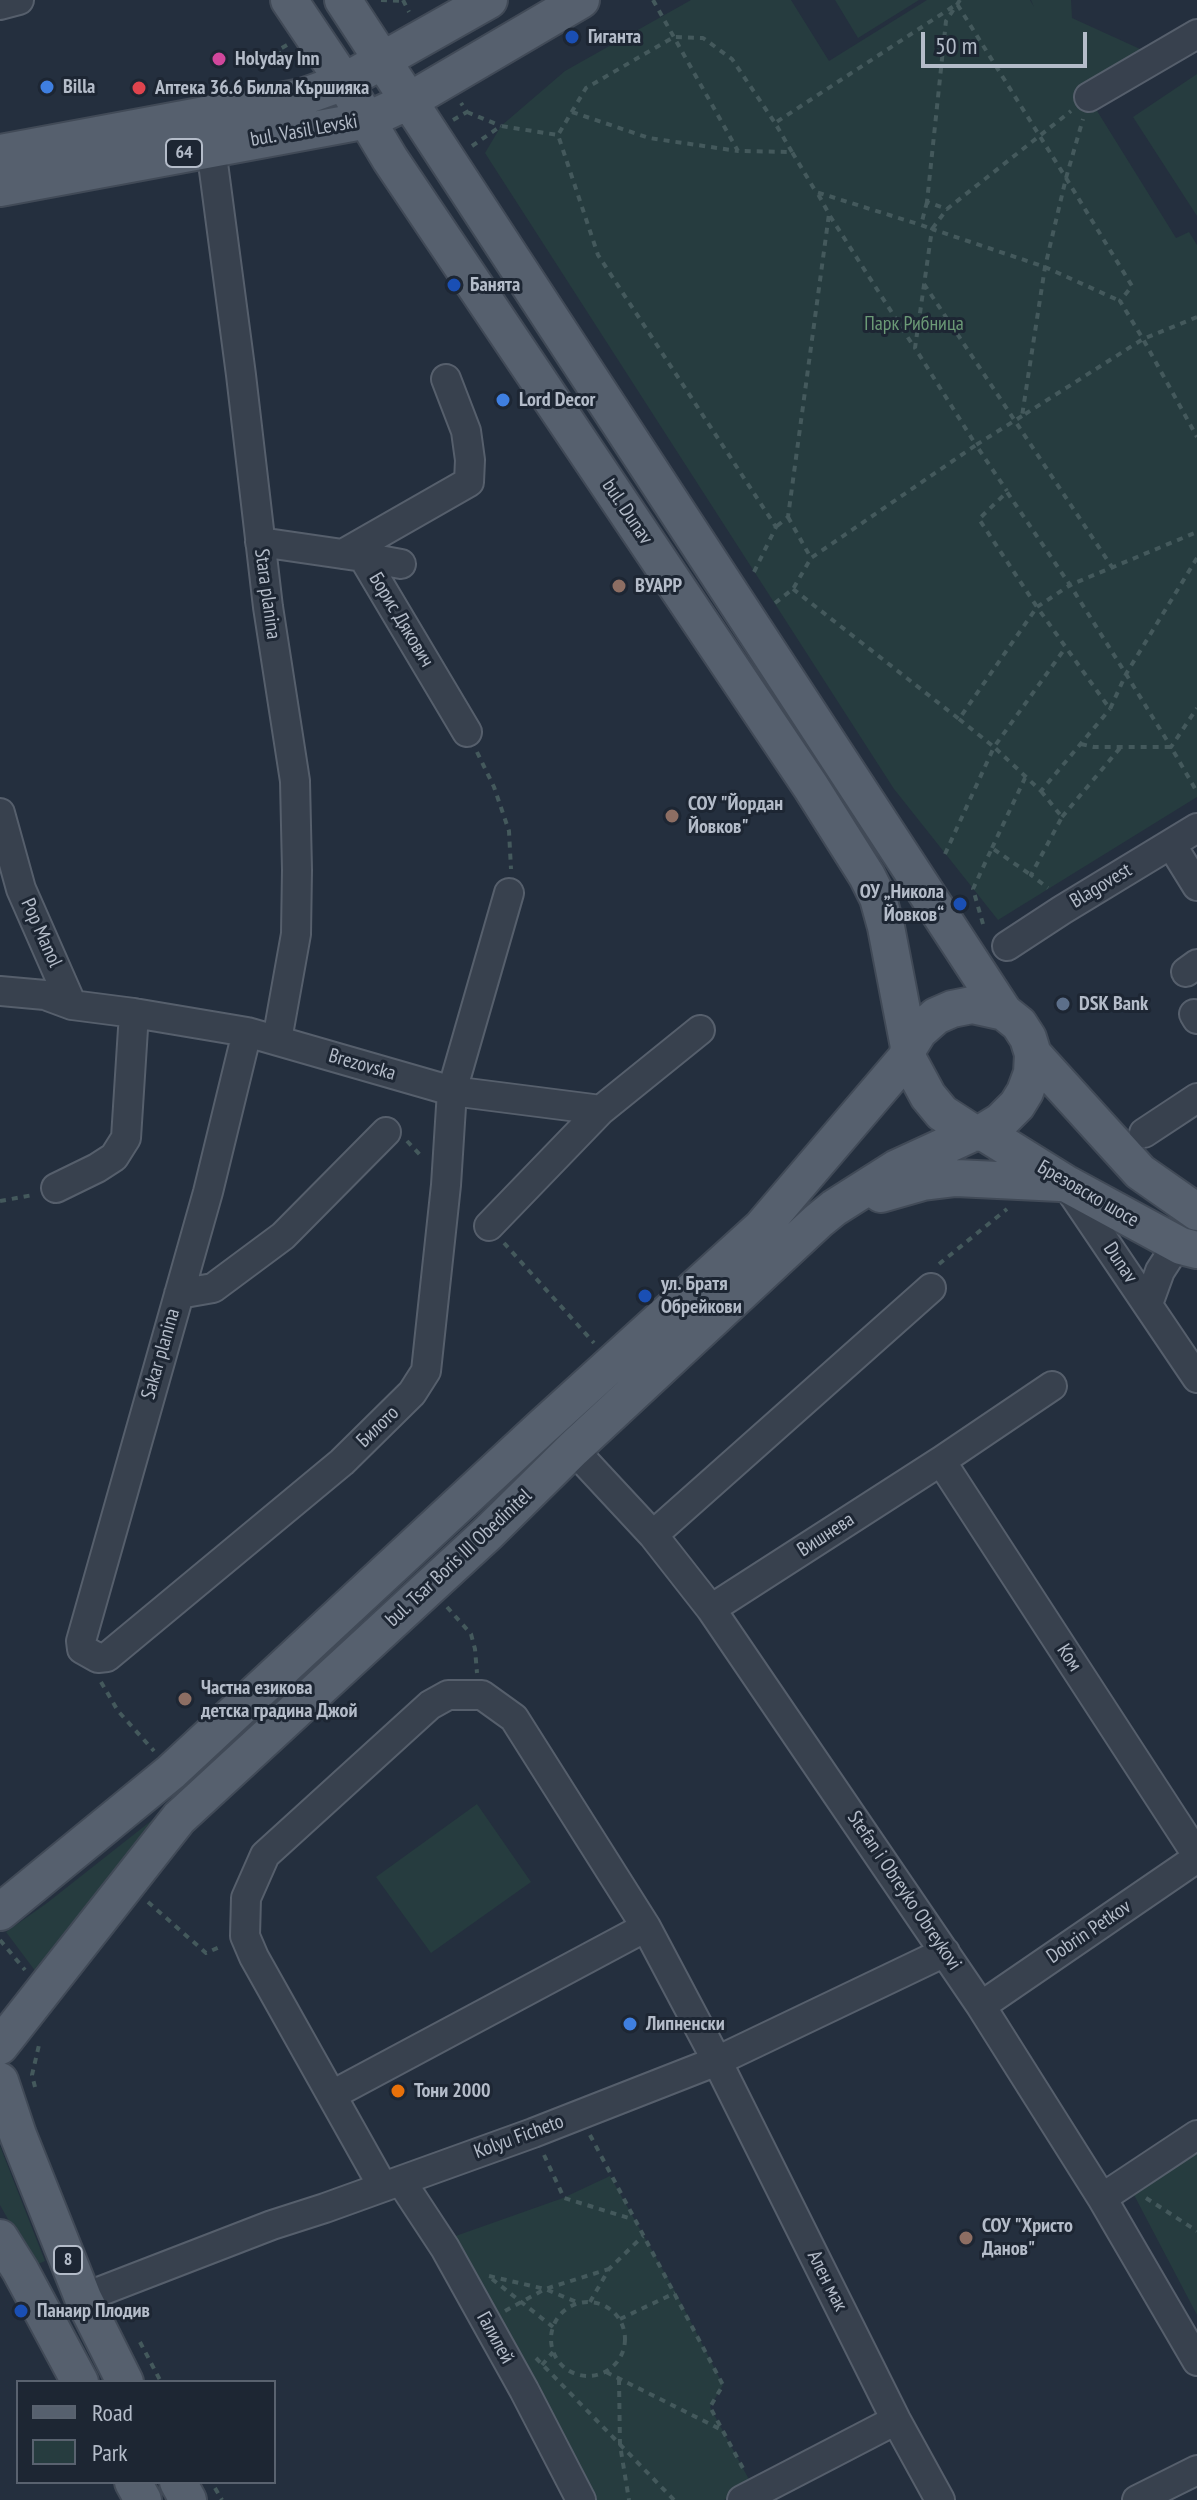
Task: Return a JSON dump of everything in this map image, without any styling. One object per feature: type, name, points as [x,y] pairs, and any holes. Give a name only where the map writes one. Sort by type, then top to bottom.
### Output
[{"type":"main road","name":"bul. Dunav","points":[[289,0],[344,82],[390,159],[811,787],[867,876],[878,898],[886,927],[908,1052]]},
{"type":"main road","points":[[343,0],[1004,1012],[1019,1024],[1028,1038],[1033,1054],[1032,1073],[1025,1092],[1001,1121],[978,1132],[942,1113],[922,1087],[908,1052],[919,1031],[936,1016],[952,1009],[972,1005],[1004,1012]]},
{"type":"main road","name":"bul. Vasil Levski","points":[[2,145],[302,97],[344,82],[383,62],[489,0]]},
{"type":"main road","name":"bul. Vasil Levski","points":[[0,188],[368,120],[409,101],[581,0]]},
{"type":"main road","name":"bul. Tsar Boris III Obedinitel","points":[[0,1912],[171,1772],[762,1227],[908,1052]]},
{"type":"main road","points":[[1033,1054],[1140,1172],[1197,1212]]},
{"type":"main road","name":"bul. Tsar Boris III Obedinitel","points":[[0,2046],[179,1818],[488,1533],[573,1449],[834,1208],[897,1168],[978,1132]]},
{"type":"main road","name":"Брезовско шосе","points":[[978,1132],[1065,1183],[1189,1248]]},
{"type":"main road","points":[[834,1208],[923,1182],[980,1178],[1065,1183]]},
{"type":"main road","name":"8","points":[[0,2081],[18,2135],[83,2298],[124,2380]]},
{"type":"main road","name":"8","points":[[0,2238],[79,2380]]},
{"type":"street","points":[[0,5],[19,0]]},
{"type":"street","points":[[1089,97],[1197,34]]},
{"type":"street","name":"Stara planina","points":[[211,148],[260,542],[295,781],[296,934],[277,1040]]},
{"type":"street","points":[[353,556],[469,482],[466,431],[446,379]]},
{"type":"street","points":[[260,542],[401,564]]},
{"type":"street","name":"Борис Дякович","points":[[353,556],[467,732]]},
{"type":"street","name":"Pop Manol","points":[[0,813],[21,889],[72,1005]]},
{"type":"street","name":"Blagovest","points":[[996,939],[1062,910],[1197,828]]},
{"type":"street","points":[[1171,844],[1197,886]]},
{"type":"street","points":[[452,1091],[509,893]]},
{"type":"street","name":"Brezovska","points":[[0,991],[45,995],[72,1005],[247,1032],[452,1091],[601,1110]]},
{"type":"street","points":[[56,1188],[114,1157],[126,1138],[134,1013]]},
{"type":"street","points":[[489,1226],[601,1110],[700,1030]]},
{"type":"street","name":"Sakar planina","points":[[94,1653],[81,1641],[208,1192],[247,1032]]},
{"type":"street","name":"Билото","points":[[94,1653],[342,1462],[412,1393],[426,1371],[446,1185],[452,1091]]},
{"type":"street","points":[[1144,1133],[1197,1098]]},
{"type":"street","points":[[179,1294],[213,1288],[283,1236],[386,1132]]},
{"type":"street","name":"Dunav","points":[[1065,1183],[1197,1378]]},
{"type":"street","name":"Dunav","points":[[1148,1304],[1160,1271],[1169,1257],[1189,1248]]},
{"type":"street","points":[[653,1535],[931,1288]]},
{"type":"street","name":"Вишнева","points":[[711,1609],[1052,1386]]},
{"type":"street","name":"Stefan i Obreyko Obreykovi","points":[[573,1449],[653,1535],[711,1609],[981,2006],[1112,2191],[1197,2361]]},
{"type":"street","name":"Ком","points":[[941,1461],[1197,1857]]},
{"type":"street","points":[[245,1936],[246,1898],[265,1855],[430,1705],[448,1695],[482,1695]]},
{"type":"street","name":"Ален мак","points":[[482,1695],[514,1718],[646,1927],[717,2061],[896,2420],[940,2500]]},
{"type":"street","name":"Dobrin Petkov","points":[[981,2006],[1197,1857]]},
{"type":"street","points":[[332,2095],[646,1927]]},
{"type":"street","name":"Галилей","points":[[245,1936],[332,2095],[392,2184],[445,2248],[581,2500]]},
{"type":"street","name":"Kolyu Ficheto","points":[[83,2298],[204,2250],[533,2133],[717,2061],[945,1952]]},
{"type":"street","points":[[1112,2191],[1197,2135]]},
{"type":"street","points":[[750,2496],[896,2420]]},
{"type":"street","points":[[1137,2500],[1197,2470]]},
{"type":"path","points":[[381,0],[403,1]]},
{"type":"path","points":[[653,0],[738,151]]},
{"type":"path","points":[[775,123],[958,2]]},
{"type":"path","points":[[958,2],[1132,286],[1120,301]]},
{"type":"path","points":[[921,225],[927,202],[946,21],[958,2]]},
{"type":"path","points":[[776,527],[598,255],[558,135],[586,88],[674,37],[703,38],[732,59],[976,445],[1070,585],[1197,792]]},
{"type":"path","points":[[915,348],[932,229],[947,209],[1089,97]]},
{"type":"path","points":[[1022,416],[1045,267],[1089,97]]},
{"type":"path","points":[[467,112],[501,126],[558,135]]},
{"type":"path","points":[[572,112],[649,138],[738,151],[792,152]]},
{"type":"path","points":[[450,161],[501,126]]},
{"type":"path","points":[[816,192],[1045,267],[1120,301],[1197,437]]},
{"type":"path","points":[[927,202],[947,209]]},
{"type":"path","points":[[811,558],[788,517],[829,214]]},
{"type":"path","points":[[924,284],[1112,567]]},
{"type":"path","points":[[775,603],[793,589],[811,558],[976,445],[1143,339],[1197,317]]},
{"type":"path","points":[[1007,492],[979,519],[1110,709]]},
{"type":"path","points":[[754,572],[776,527],[788,517]]},
{"type":"path","points":[[959,719],[1037,607],[1070,585],[1197,532]]},
{"type":"path","points":[[1041,791],[1110,709],[1126,674],[1197,558]]},
{"type":"path","points":[[793,589],[994,747],[1041,791],[1062,817]]},
{"type":"path","points":[[945,854],[994,747],[1066,647]]},
{"type":"path","points":[[1171,747],[1197,708]]},
{"type":"path","points":[[467,732],[494,787],[509,831],[512,873],[509,893]]},
{"type":"path","points":[[1081,744],[1094,747],[1171,747]]},
{"type":"path","points":[[1031,875],[1062,817],[1122,747]]},
{"type":"path","points":[[996,939],[973,889],[1026,777]]},
{"type":"path","points":[[992,848],[1049,889],[1062,910]]},
{"type":"path","points":[[386,1132],[400,1133],[427,1163]]},
{"type":"path","points":[[0,1201],[56,1188]]},
{"type":"path","points":[[931,1288],[923,1278],[1013,1203]]},
{"type":"path","points":[[489,1226],[612,1363]]},
{"type":"path","points":[[444,1604],[471,1634],[482,1695]]},
{"type":"path","points":[[94,1653],[118,1711],[156,1753]]},
{"type":"path","points":[[143,1898],[206,1953],[245,1936]]},
{"type":"path","points":[[0,1939],[28,1975],[46,1989]]},
{"type":"path","points":[[35,2088],[32,2075],[42,2033]]},
{"type":"path","points":[[580,2115],[723,2385],[710,2407],[724,2431],[750,2496]]},
{"type":"path","points":[[533,2133],[564,2198],[634,2220]]},
{"type":"path","points":[[1112,2191],[1197,2231]]},
{"type":"path","points":[[590,2302],[609,2269],[643,2236]]},
{"type":"path","points":[[486,2321],[545,2289],[609,2269]]},
{"type":"path","points":[[553,2327],[487,2275],[545,2289],[579,2303]]},
{"type":"path","points":[[620,2319],[676,2293]]},
{"type":"path","points":[[590,2302],[602,2304],[620,2319],[625,2343],[622,2354],[606,2372],[581,2376],[560,2363],[553,2352],[551,2339],[553,2327],[567,2308],[590,2302]]},
{"type":"path","points":[[139,2340],[160,2380]]},
{"type":"path","points":[[533,2355],[674,2500]]},
{"type":"path","points":[[606,2372],[724,2431]]},
{"type":"path","points":[[619,2379],[620,2445],[629,2500]]},
{"type":"green space","name":"Парк Рибница","points":[[691,0],[791,0],[829,61],[927,0],[1030,0],[1034,7],[1031,0],[1071,0],[1072,18],[1151,54],[1089,98],[1176,238],[1189,232],[1197,245],[1197,797],[998,920],[894,789],[485,153],[501,126],[565,71]]},
{"type":"green space","points":[[835,0],[919,0],[858,38]]},
{"type":"green space","points":[[1197,74],[1197,216],[1133,117]]},
{"type":"green space","points":[[175,1802],[36,1972],[6,1932]]},
{"type":"green space","points":[[477,1804],[531,1882],[431,1953],[376,1877]]},
{"type":"green space","points":[[0,2146],[45,2261],[34,2266],[0,2205]]},
{"type":"green space","points":[[1197,2148],[1197,2315],[1133,2193]]},
{"type":"green space","points":[[610,2176],[676,2293],[723,2385],[710,2407],[752,2485],[724,2500],[592,2500],[450,2238],[563,2198]]},
{"type":"place","name":"Гиганта","points":[[572,37]]},
{"type":"place","name":"Holyday Inn","points":[[219,59]]},
{"type":"place","name":"Billa","points":[[47,87]]},
{"type":"place","name":"Аптека 36.6 Билла Кършияка","points":[[139,88]]},
{"type":"place","name":"Банята","points":[[454,285]]},
{"type":"place","name":"Lord Decor","points":[[503,400]]},
{"type":"place","name":"ВУАРР","points":[[619,586]]},
{"type":"place","name":"СОУ \"Йордан Йовков\"","points":[[672,816]]},
{"type":"place","name":"ОУ „Никола Йовков“","points":[[960,904]]},
{"type":"place","name":"DSK Bank","points":[[1063,1004]]},
{"type":"place","name":"ул. Братя Обрейкови","points":[[645,1296]]},
{"type":"place","name":"Частна езикова детска градина Джой","points":[[185,1699]]},
{"type":"place","name":"Липненски","points":[[630,2024]]},
{"type":"place","name":"Тони 2000","points":[[398,2091]]},
{"type":"place","name":"СОУ \"Христо Данов\"","points":[[966,2238]]},
{"type":"place","name":"Панаир Плодив","points":[[21,2311]]}]
